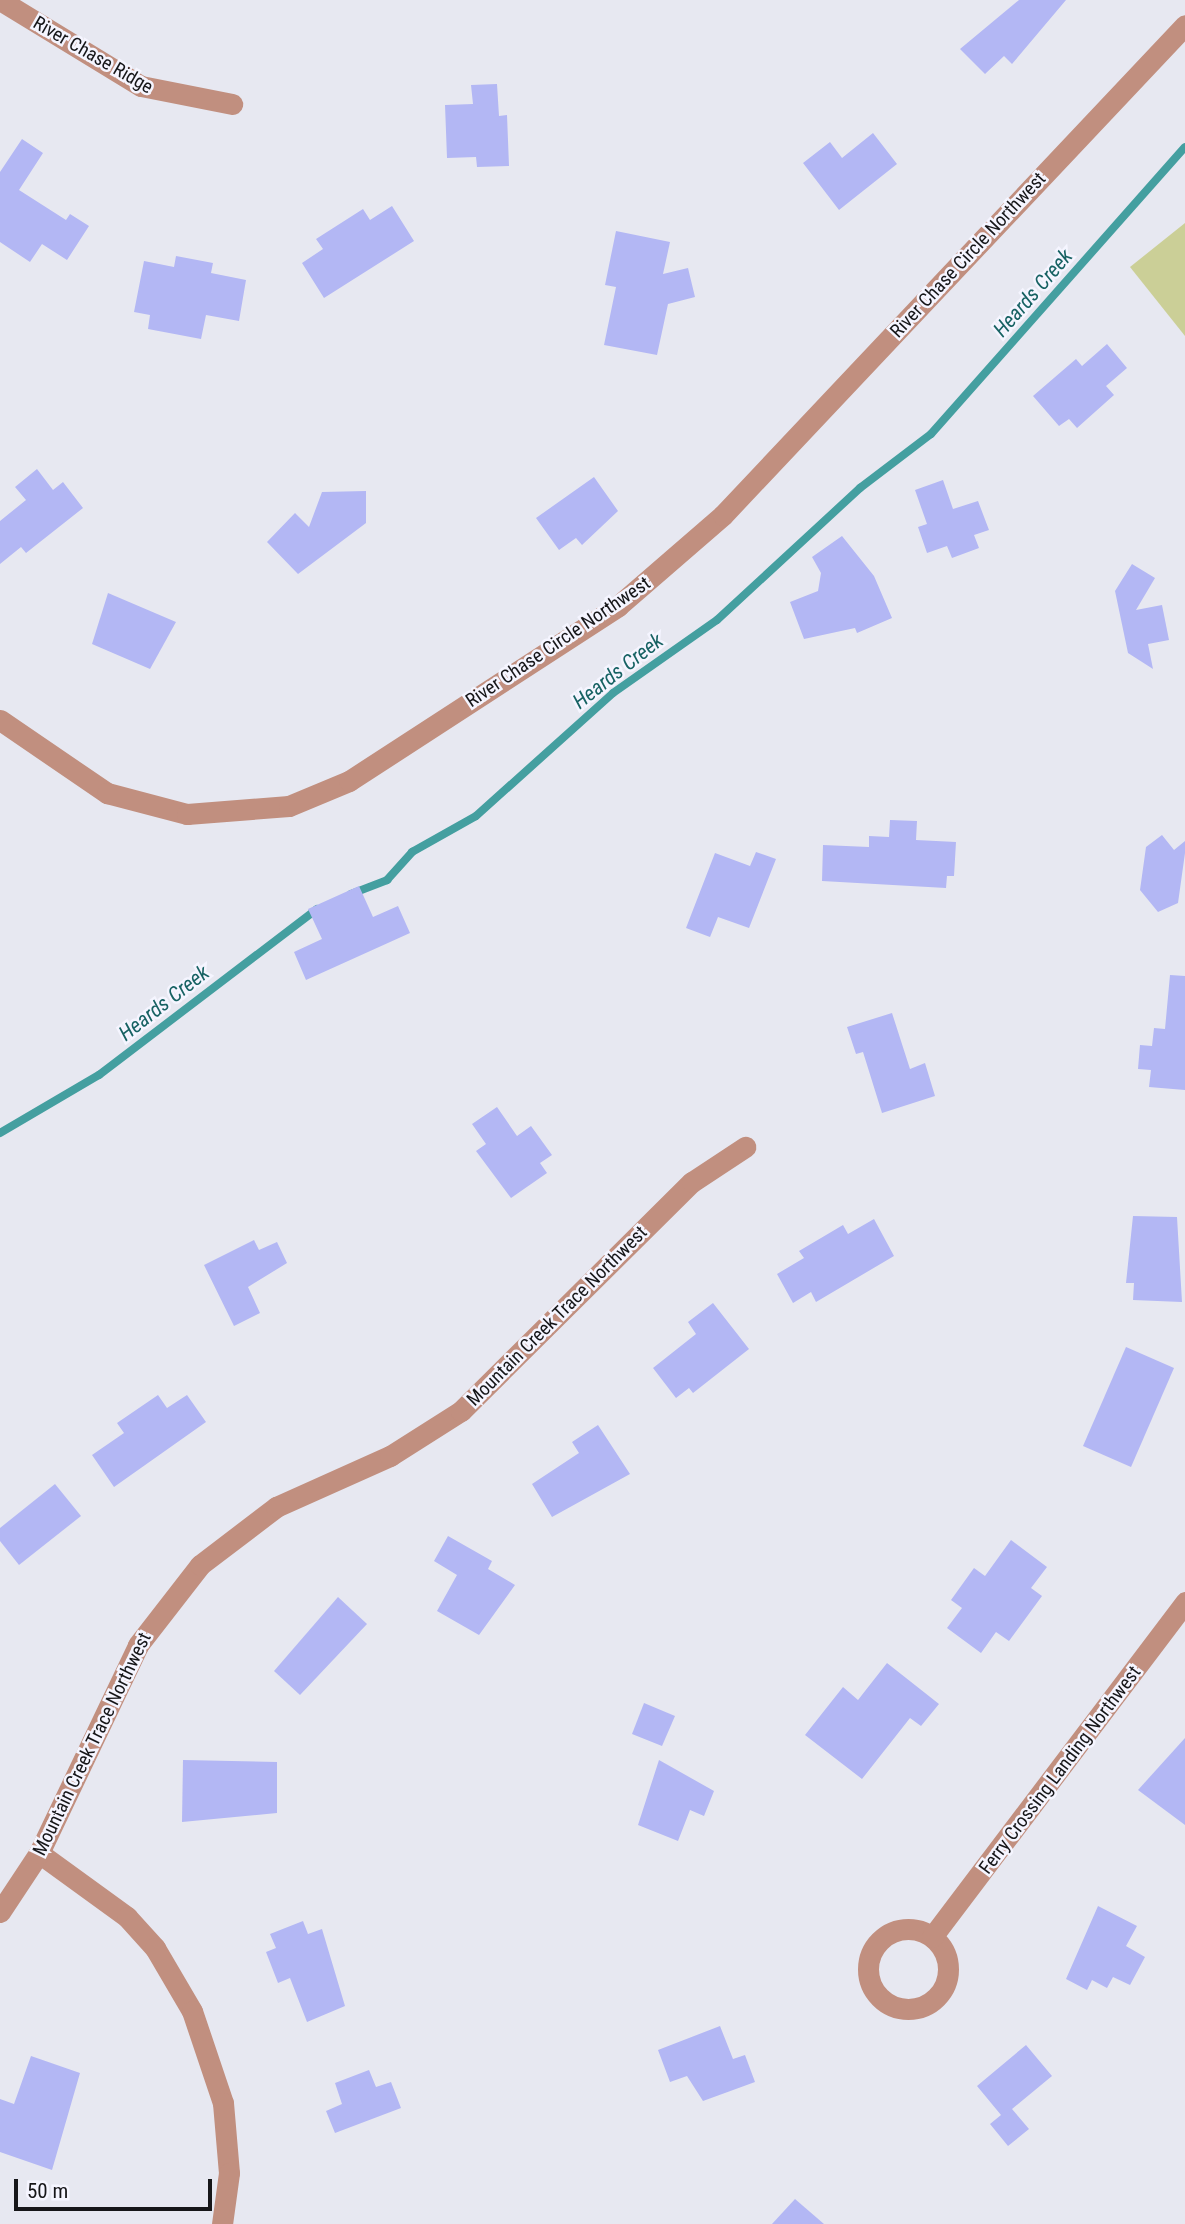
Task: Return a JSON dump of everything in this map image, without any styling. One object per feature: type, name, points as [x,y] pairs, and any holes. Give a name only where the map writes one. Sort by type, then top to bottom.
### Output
[{"type":"street","name":"River Chase Ridge","points":[[0,0],[141,86],[232,104]]},
{"type":"street","name":"River Chase Circle Northwest","points":[[0,720],[107,793],[187,814],[289,806],[349,781],[618,606],[723,515],[1184,28]]},
{"type":"street","name":"Mountain Creek Trace Northwest","points":[[0,1912],[39,1853],[138,1645],[200,1565],[276,1507],[390,1456],[461,1410],[692,1182],[746,1146]]},
{"type":"street","name":"Ferry Crossing Landing Northwest","points":[[932,1937],[1185,1602]]},
{"type":"street","points":[[39,1853],[127,1917],[155,1948],[192,2011],[223,2103],[229,2173],[222,2224]]},
{"type":"green space","points":[[1185,223],[1185,336],[1130,267]]},
{"type":"building","points":[[1019,0],[1066,0],[1012,64],[1004,56],[985,74],[960,49]]},
{"type":"building","points":[[497,84],[499,116],[507,115],[509,166],[477,167],[476,157],[447,158],[445,105],[473,104],[471,85]]},
{"type":"building","points":[[873,133],[897,164],[839,210],[803,163],[830,142],[842,158]]},
{"type":"building","points":[[22,139],[43,153],[19,190],[66,220],[70,214],[89,226],[67,260],[42,244],[30,262],[0,242],[0,172]]},
{"type":"building","points":[[392,206],[414,241],[324,298],[302,263],[323,249],[316,239],[363,209],[370,220]]},
{"type":"building","points":[[616,231],[670,242],[663,274],[688,268],[695,297],[668,304],[657,355],[604,345],[616,287],[605,285]]},
{"type":"building","points":[[176,256],[213,263],[211,273],[246,280],[239,321],[206,315],[201,339],[148,329],[150,315],[134,312],[144,261],[174,267]]},
{"type":"building","points":[[1107,344],[1127,368],[1106,386],[1114,395],[1077,428],[1069,419],[1059,426],[1033,396],[1076,359],[1082,366]]},
{"type":"building","points":[[37,469],[53,490],[63,482],[83,508],[26,553],[21,547],[0,564],[0,521],[26,500],[15,487]]},
{"type":"building","points":[[594,477],[618,511],[582,545],[576,538],[559,550],[536,518]]},
{"type":"building","points":[[943,480],[953,509],[978,501],[989,530],[974,535],[979,548],[952,558],[947,546],[927,553],[918,527],[927,524],[915,490]]},
{"type":"building","points":[[366,491],[366,523],[298,574],[267,542],[295,513],[309,527],[322,492]]},
{"type":"building","points":[[842,536],[874,576],[892,618],[857,633],[855,628],[804,639],[790,602],[818,591],[821,573],[812,557]]},
{"type":"building","points":[[1132,564],[1155,578],[1136,610],[1162,605],[1169,640],[1148,644],[1153,669],[1128,653],[1115,591]]},
{"type":"building","points":[[108,593],[176,622],[150,669],[92,644]]},
{"type":"building","points":[[890,820],[917,821],[916,840],[956,842],[954,876],[947,876],[946,888],[822,881],[823,845],[869,847],[869,836],[889,837]]},
{"type":"building","points":[[1162,835],[1174,850],[1185,841],[1185,853],[1178,903],[1158,912],[1140,890],[1146,847]]},
{"type":"building","points":[[756,852],[776,859],[749,928],[718,917],[710,937],[686,928],[715,853],[750,866]]},
{"type":"building","points":[[359,886],[373,917],[398,906],[410,933],[306,980],[294,952],[322,939],[308,909]]},
{"type":"building","points":[[1170,975],[1185,976],[1185,1090],[1149,1087],[1151,1070],[1138,1069],[1140,1045],[1152,1046],[1154,1028],[1165,1029]]},
{"type":"building","points":[[892,1013],[910,1069],[925,1063],[935,1096],[882,1113],[863,1052],[856,1054],[847,1027]]},
{"type":"building","points":[[497,1107],[517,1136],[531,1126],[552,1155],[540,1163],[547,1173],[511,1198],[476,1151],[486,1144],[472,1124]]},
{"type":"building","points":[[1133,1216],[1177,1217],[1182,1302],[1133,1300],[1134,1283],[1126,1283]]},
{"type":"building","points":[[874,1219],[894,1256],[816,1302],[811,1292],[793,1303],[777,1274],[804,1258],[799,1251],[843,1225],[848,1234]]},
{"type":"building","points":[[254,1240],[259,1250],[277,1242],[287,1263],[248,1287],[260,1313],[234,1326],[204,1265]]},
{"type":"building","points":[[713,1303],[749,1349],[693,1393],[689,1388],[676,1398],[653,1368],[696,1334],[688,1322]]},
{"type":"building","points":[[1126,1347],[1174,1368],[1131,1467],[1083,1446]]},
{"type":"building","points":[[158,1395],[167,1408],[187,1395],[206,1422],[114,1487],[92,1455],[124,1433],[117,1423]]},
{"type":"building","points":[[598,1425],[630,1474],[552,1517],[532,1484],[579,1453],[572,1442]]},
{"type":"building","points":[[55,1484],[81,1516],[19,1565],[0,1541],[0,1528]]},
{"type":"building","points":[[448,1536],[492,1561],[488,1569],[515,1585],[479,1635],[437,1611],[457,1575],[434,1561]]},
{"type":"building","points":[[1011,1540],[1047,1567],[1031,1588],[1042,1596],[1009,1641],[996,1632],[981,1653],[947,1628],[962,1608],[951,1600],[974,1568],[985,1576]]},
{"type":"building","points":[[338,1597],[367,1624],[300,1695],[274,1671]]},
{"type":"building","points":[[887,1663],[939,1704],[921,1726],[910,1718],[862,1779],[805,1735],[843,1687],[858,1700]]},
{"type":"building","points":[[644,1703],[675,1716],[662,1746],[632,1734]]},
{"type":"building","points":[[1185,1738],[1185,1825],[1138,1790]]},
{"type":"building","points":[[183,1760],[277,1762],[277,1813],[182,1822]]},
{"type":"building","points":[[659,1760],[714,1791],[704,1816],[690,1810],[678,1841],[638,1825]]},
{"type":"building","points":[[1098,1906],[1137,1926],[1126,1946],[1145,1957],[1130,1985],[1113,1977],[1107,1988],[1092,1980],[1087,1990],[1066,1979]]},
{"type":"building","points":[[303,1921],[308,1934],[322,1929],[345,2006],[307,2022],[290,1978],[278,1983],[266,1952],[276,1948],[270,1934]]},
{"type":"building","points":[[720,2026],[733,2059],[745,2055],[755,2082],[703,2101],[687,2076],[670,2082],[658,2050]]},
{"type":"building","points":[[1026,2045],[1052,2076],[1012,2109],[1029,2129],[1008,2146],[990,2124],[1001,2115],[977,2086]]},
{"type":"building","points":[[31,2056],[80,2073],[52,2170],[0,2152],[0,2099],[14,2104]]},
{"type":"building","points":[[369,2070],[376,2087],[391,2082],[401,2108],[335,2133],[326,2111],[342,2104],[335,2083]]},
{"type":"building","points":[[795,2199],[824,2224],[772,2224]]},
{"type":"waterway","name":"Heards Creek","points":[[351,894],[387,880],[412,852],[476,816],[613,693],[717,620],[860,488],[931,434],[1185,147]]},
{"type":"waterway","name":"Heards Creek","points":[[0,1133],[99,1075],[317,909]]}]
